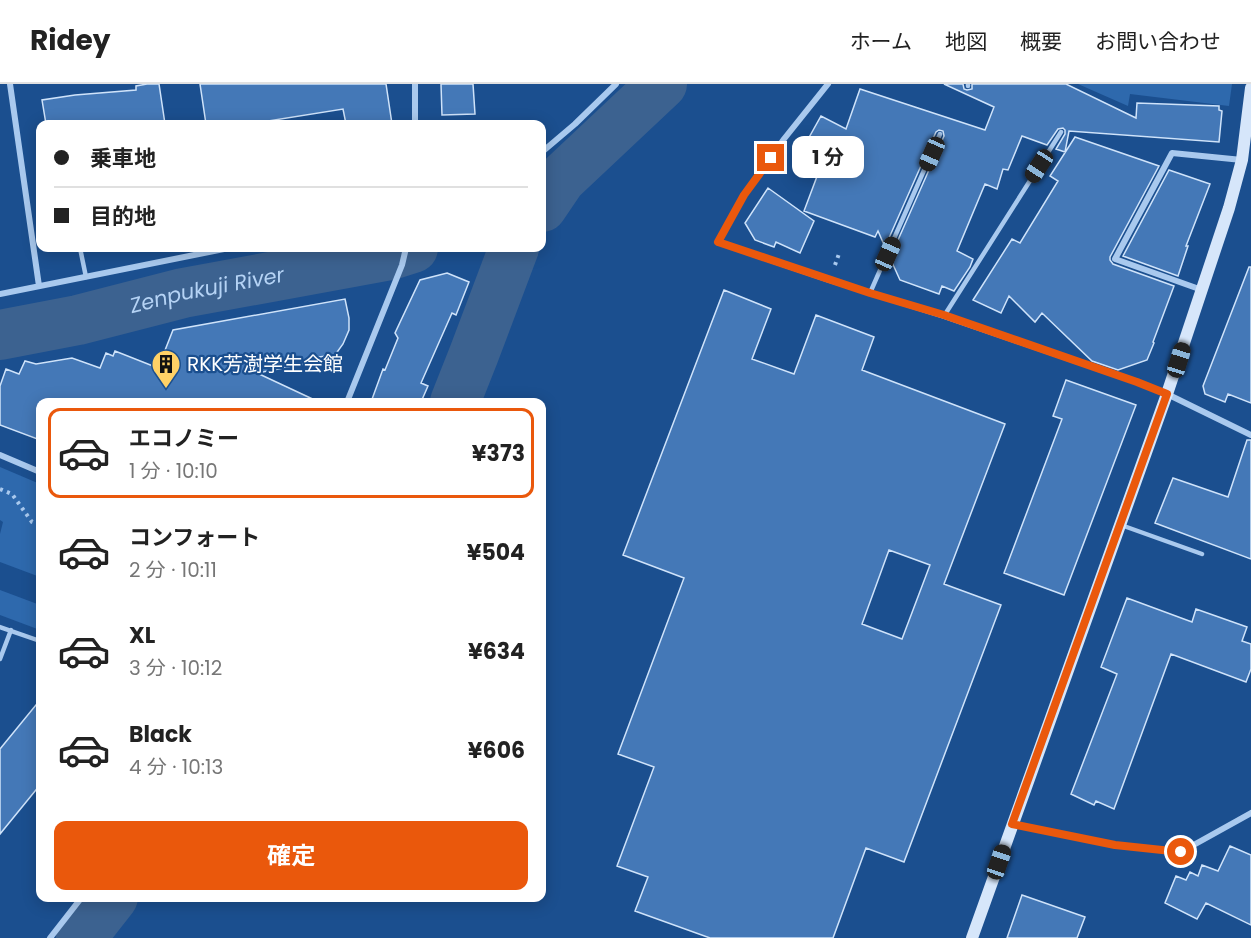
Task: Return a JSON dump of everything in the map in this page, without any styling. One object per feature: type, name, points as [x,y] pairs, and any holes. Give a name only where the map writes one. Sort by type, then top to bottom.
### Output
[{"type":"street","points":[[10,84],[39,286]]},
{"type":"street","points":[[415,84],[415,120]]},
{"type":"street","points":[[546,149],[616,84]]},
{"type":"street","points":[[828,84],[784,139],[744,195],[718,242],[870,293],[944,315],[1137,382],[1251,435]]},
{"type":"street","points":[[972,938],[1121,525],[1202,290],[1242,160],[1251,93]]},
{"type":"street","points":[[1202,290],[1115,259],[1172,153],[1242,160]]},
{"type":"street","points":[[0,294],[210,252]]},
{"type":"street","points":[[349,398],[402,265],[405,252]]},
{"type":"street","points":[[0,455],[36,470]]},
{"type":"street","points":[[1012,824],[1115,845],[1181,852],[1251,813]]},
{"type":"street","points":[[50,938],[78,902]]},
{"type":"lane","points":[[944,315],[1061,132]]},
{"type":"lane","points":[[870,293],[940,134]]},
{"type":"lane","points":[[81,252],[86,277]]},
{"type":"lane","points":[[1121,525],[1202,554]]},
{"type":"lane","points":[[0,627],[36,639]]},
{"type":"lane","points":[[0,659],[11,630]]},
{"type":"path","points":[[0,489],[12,494],[32,522],[36,524]]},
{"type":"shaded area","points":[[1078,84],[1232,84],[1229,106],[1130,94],[1128,106]]},
{"type":"shaded area","points":[[0,467],[36,482],[36,576],[0,562],[0,534],[3,522],[0,520]]},
{"type":"shaded area","points":[[0,590],[36,604],[36,628],[0,615]]},
{"type":"building","points":[[159,84],[164,120],[45,120],[42,100],[136,90],[136,86]]},
{"type":"building","points":[[200,84],[386,84],[391,120],[345,120],[343,109],[275,120],[205,120]]},
{"type":"building","points":[[441,84],[473,84],[475,114],[442,115]]},
{"type":"building","points":[[944,84],[963,84],[964,89],[967,90],[972,89],[972,84],[1066,84],[1136,118],[1137,103],[1219,106],[1219,110],[1222,111],[1219,142],[1069,131],[1065,152],[1056,149],[1065,134],[1063,128],[1058,129],[1047,145],[1022,136],[1008,170],[1003,169],[997,189],[985,184],[957,251],[973,259],[970,267],[954,291],[942,286],[939,294],[900,280],[890,258],[944,136],[943,131],[936,132],[885,247],[878,231],[875,237],[804,211],[819,171],[797,159],[821,116],[846,129],[860,89],[985,130],[994,107]]},
{"type":"building","points":[[1075,137],[1159,166],[1110,260],[1113,264],[1174,286],[1147,360],[1118,370],[1092,361],[1042,313],[1035,322],[1009,296],[1001,313],[973,300],[1012,239],[1020,243],[1058,181],[1050,176]]},
{"type":"building","points":[[1169,170],[1210,184],[1186,246],[1188,246],[1178,276],[1123,256]]},
{"type":"building","points":[[768,188],[814,221],[800,253],[776,242],[774,247],[755,240],[745,223]]},
{"type":"building","points":[[1249,267],[1251,267],[1251,403],[1228,394],[1225,402],[1205,394],[1203,386]]},
{"type":"building","points":[[447,273],[469,282],[456,315],[452,313],[421,383],[428,386],[423,398],[372,398],[398,338],[395,333],[420,280]]},
{"type":"building","points":[[724,290],[771,309],[752,359],[794,374],[816,315],[874,337],[862,370],[1005,424],[944,584],[1001,605],[904,862],[866,848],[833,938],[710,938],[635,911],[648,877],[617,866],[654,767],[618,754],[684,578],[623,555]],"holes":[[[889,550],[930,565],[902,639],[862,624]]]},
{"type":"building","points":[[345,299],[349,318],[349,330],[335,355],[311,358],[310,363],[257,373],[310,398],[36,398],[36,438],[0,425],[0,386],[6,369],[19,374],[25,361],[36,364],[72,358],[100,368],[106,353],[113,356],[115,351],[158,368],[173,330]]},
{"type":"building","points":[[1066,380],[1136,405],[1064,595],[1004,573],[1062,419],[1053,416]]},
{"type":"building","points":[[1247,440],[1251,440],[1251,559],[1155,523],[1173,478],[1228,497]]},
{"type":"building","points":[[1127,598],[1192,622],[1196,609],[1247,627],[1242,641],[1251,644],[1251,669],[1246,682],[1171,654],[1114,809],[1096,801],[1094,805],[1071,794],[1117,674],[1101,667]]},
{"type":"building","points":[[36,705],[36,790],[0,834],[0,749]]},
{"type":"building","points":[[1230,846],[1251,855],[1251,925],[1206,903],[1197,919],[1165,903],[1176,876],[1186,880],[1190,872],[1198,876],[1202,865],[1218,871]]},
{"type":"building","points":[[1022,895],[1085,917],[1077,938],[1007,938]]},
{"type":"waterway","points":[[546,201],[561,179],[662,84]]},
{"type":"waterway","name":"Zenpukuji River","points":[[0,335],[78,320],[183,293],[400,252]]},
{"type":"waterway","points":[[457,398],[512,252]]},
{"type":"waterway","points":[[81,938],[109,902]]},
{"type":"place","name":"RKK芳澍学生会館","points":[[166,390]]},
{"type":"route","points":[[771,158],[744,195],[718,242],[870,293],[944,315],[1167,394],[1012,824],[1115,845],[1181,852]]}]
